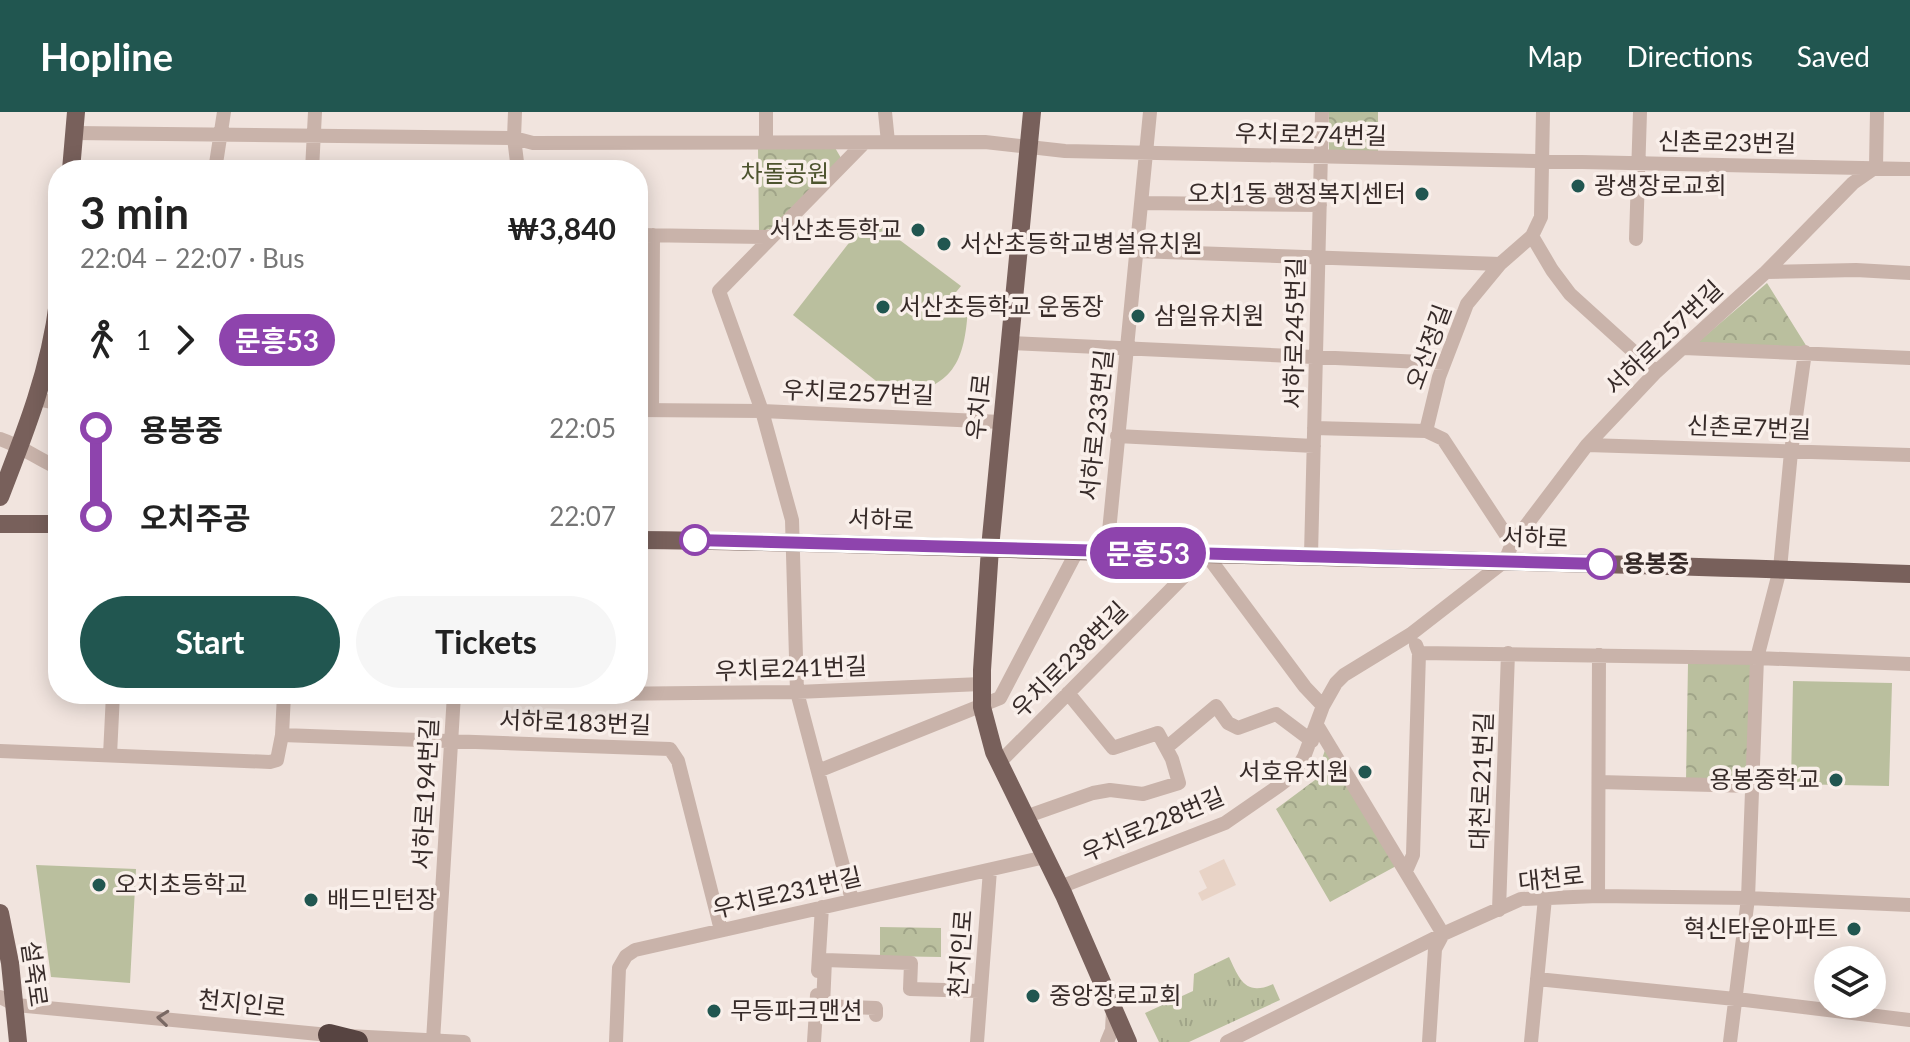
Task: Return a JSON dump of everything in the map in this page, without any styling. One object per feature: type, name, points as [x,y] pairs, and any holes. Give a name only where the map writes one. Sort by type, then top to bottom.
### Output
[{"type":"highway","points":[[329,1035],[357,1042]]},
{"type":"main road","points":[[72,160],[76,112]]},
{"type":"main road","name":"우치로","points":[[1032,112],[990,548],[982,707],[999,763],[1060,887],[1128,1042]]},
{"type":"main road","points":[[0,497],[37,399],[48,352]]},
{"type":"main road","points":[[0,524],[48,524]]},
{"type":"main road","name":"서하로","points":[[648,540],[794,541],[1206,554],[1508,552],[1910,574]]},
{"type":"main road","name":"설죽로","points":[[0,913],[8,1001],[18,1042]]},
{"type":"street","points":[[217,160],[224,112]]},
{"type":"street","points":[[313,160],[315,112]]},
{"type":"street","points":[[515,112],[517,160]]},
{"type":"street","points":[[766,112],[766,142]]},
{"type":"street","points":[[885,112],[888,142]]},
{"type":"street","name":"서하로233번길","points":[[1107,552],[1150,112]]},
{"type":"street","name":"서하로245번길","points":[[1311,555],[1322,112]]},
{"type":"street","points":[[1543,112],[1541,217],[1532,236],[1570,294],[1656,372]]},
{"type":"street","points":[[1636,239],[1640,112]]},
{"type":"street","points":[[1876,167],[1877,112]]},
{"type":"street","name":"우치로274번길","points":[[74,133],[514,138],[533,143],[985,142],[1054,151],[1544,161]]},
{"type":"street","name":"우치로257번길","points":[[762,411],[719,291],[864,143]]},
{"type":"street","name":"신촌로23번길","points":[[1544,161],[1910,169]]},
{"type":"street","name":"서하로257번길","points":[[1508,552],[1587,445],[1656,372],[1766,272],[1853,183],[1876,167]]},
{"type":"street","points":[[1141,203],[1320,205]]},
{"type":"street","points":[[648,235],[771,237]]},
{"type":"street","name":"오산정길","points":[[1426,431],[1444,363],[1467,304],[1500,264],[1532,236]]},
{"type":"street","points":[[1136,251],[1500,264]]},
{"type":"street","points":[[1766,272],[1856,270],[1910,273]]},
{"type":"street","points":[[1010,343],[1444,363]]},
{"type":"street","points":[[1684,348],[1910,358]]},
{"type":"street","points":[[1730,1042],[1748,898],[1757,658],[1780,569],[1791,452],[1805,352]]},
{"type":"street","points":[[37,399],[48,401]]},
{"type":"street","name":"우치로257번길","points":[[648,410],[762,411],[1001,422]]},
{"type":"street","points":[[762,411],[792,520],[797,692],[852,900]]},
{"type":"street","points":[[1314,428],[1426,431],[1443,439],[1508,552]]},
{"type":"street","points":[[1117,436],[1314,446]]},
{"type":"street","points":[[0,439],[20,446],[48,464]]},
{"type":"street","name":"신촌로7번길","points":[[1587,445],[1910,455]]},
{"type":"street","points":[[818,771],[1000,698],[1077,551]]},
{"type":"street","name":"우치로228번길","points":[[1060,887],[1225,823],[1293,775],[1312,741],[1323,706],[1336,683],[1411,634],[1508,552]]},
{"type":"street","points":[[1206,554],[1305,687],[1323,706]]},
{"type":"street","name":"우치로238번길","points":[[999,763],[1206,554]]},
{"type":"street","points":[[1406,871],[1413,855],[1419,653],[1411,634]]},
{"type":"street","points":[[1419,653],[1757,658],[1910,664]]},
{"type":"street","name":"대천로21번길","points":[[1499,910],[1508,653]]},
{"type":"street","points":[[1598,896],[1599,655]]},
{"type":"street","name":"우치로241번길","points":[[648,690],[797,692],[981,684]]},
{"type":"street","points":[[1025,817],[1093,793],[1110,790],[1143,794],[1179,783],[1158,733],[1113,748],[1068,693]]},
{"type":"street","points":[[110,755],[113,704]]},
{"type":"street","points":[[0,751],[270,762],[277,760],[280,753],[284,704]]},
{"type":"street","name":"서하로194번길","points":[[433,1041],[454,704]]},
{"type":"street","points":[[1166,748],[1216,706],[1228,723],[1238,728],[1276,714],[1312,741]]},
{"type":"street","points":[[1317,725],[1443,934],[1435,949],[1429,1042]]},
{"type":"street","name":"서하로183번길","points":[[282,735],[670,749],[678,761],[721,930]]},
{"type":"street","points":[[1599,782],[1751,786]]},
{"type":"street","name":"우치로231번길","points":[[616,1042],[619,968],[626,956],[635,950],[1045,857]]},
{"type":"street","name":"천지인로","points":[[977,1042],[990,870]]},
{"type":"street","name":"대천로","points":[[1227,1042],[1443,934],[1521,899],[1598,896],[1748,898],[1910,905]]},
{"type":"street","points":[[1531,1042],[1545,898]]},
{"type":"street","points":[[814,1042],[822,907]]},
{"type":"street","points":[[876,1015],[876,1008],[823,1006],[825,960],[911,963],[910,989],[979,991]]},
{"type":"street","points":[[1537,979],[1910,1020]]},
{"type":"street","name":"천지인로","points":[[8,1001],[329,1035],[464,1042]]},
{"type":"street","points":[[1107,1042],[1112,1030],[1113,1007]]},
{"type":"green space","points":[[1329,112],[1378,112],[1378,151],[1329,151]]},
{"type":"green space","name":"차돌공원","points":[[834,146],[841,158],[771,229],[759,231],[758,147]]},
{"type":"green space","name":"서산초등학교 운동장","points":[[869,217],[961,286],[952,297],[965,300],[968,306],[963,343],[952,369],[943,379],[915,392],[895,396],[793,315]]},
{"type":"green space","points":[[1767,283],[1807,347],[1697,343]]},
{"type":"green space","points":[[1688,663],[1753,664],[1748,778],[1742,784],[1686,781]]},
{"type":"green space","points":[[1793,681],[1892,683],[1889,786],[1791,784]]},
{"type":"green space","points":[[1326,747],[1398,865],[1330,902],[1276,809],[1315,780]]},
{"type":"green space","points":[[36,865],[136,869],[130,983],[51,977]]},
{"type":"green space","points":[[880,927],[941,928],[941,957],[880,956]]},
{"type":"green space","points":[[1229,957],[1244,983],[1256,988],[1273,984],[1280,1000],[1189,1042],[1159,1042],[1145,1013],[1193,991],[1194,974]]},
{"type":"shaded area","points":[[1224,859],[1236,885],[1202,901],[1198,893],[1207,888],[1199,871]]},
{"type":"bus line","name":"문흥53","points":[[695,540],[1601,564]]},
{"type":"place","name":"광생장로교회","points":[[1578,186]]},
{"type":"place","name":"오치1동 행정복지센터","points":[[1422,194]]},
{"type":"place","name":"서산초등학교","points":[[918,230]]},
{"type":"place","name":"서산초등학교병설유치원","points":[[944,244]]},
{"type":"place","name":"서산초등학교 운동장","points":[[883,307]]},
{"type":"place","name":"삼일유치원","points":[[1138,316]]},
{"type":"place","name":"용봉중","points":[[1601,564]]},
{"type":"place","name":"서호유치원","points":[[1365,772]]},
{"type":"place","name":"용봉중학교","points":[[1836,780]]},
{"type":"place","name":"오치초등학교","points":[[99,885]]},
{"type":"place","name":"배드민턴장","points":[[311,900]]},
{"type":"place","name":"혁신타운아파트","points":[[1854,929]]},
{"type":"place","name":"중앙장로교회","points":[[1033,996]]},
{"type":"place","name":"무등파크맨션","points":[[714,1011]]}]
